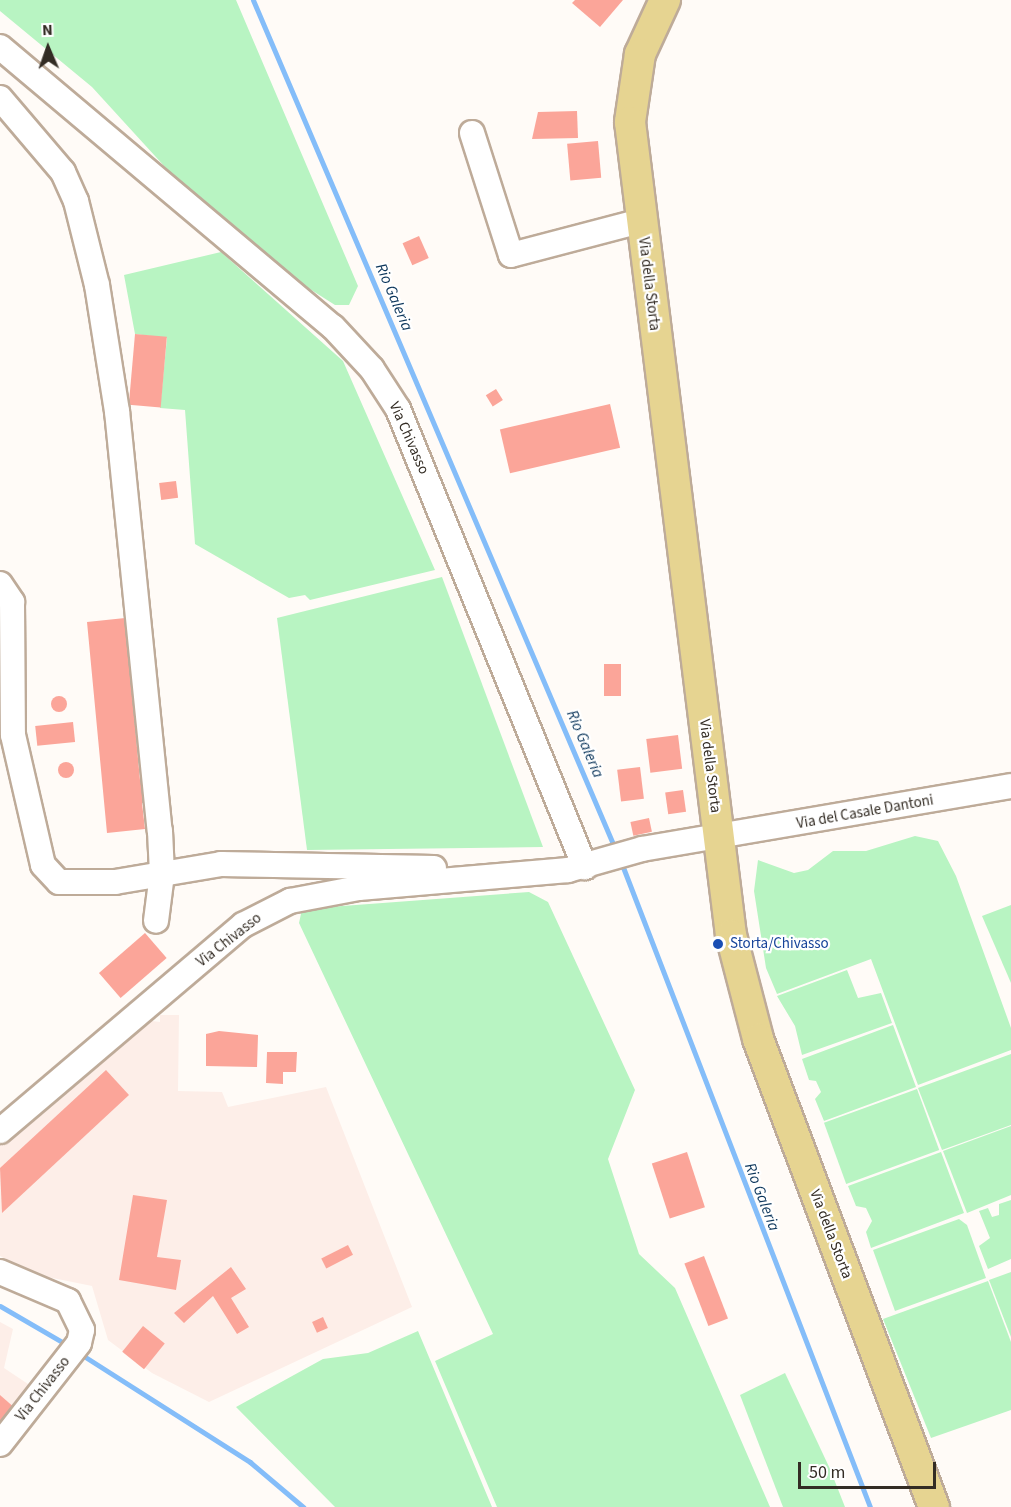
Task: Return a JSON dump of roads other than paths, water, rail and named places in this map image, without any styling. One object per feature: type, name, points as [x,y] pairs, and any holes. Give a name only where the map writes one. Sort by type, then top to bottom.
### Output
[{"type":"main road","name":"Via della Storta","points":[[664,0],[647,34],[632,90],[630,123],[720,838],[730,936],[758,1038],[934,1507]]},
{"type":"street","name":"Via Chivasso","points":[[0,47],[333,327],[372,369],[398,409],[585,867]]},
{"type":"street","points":[[0,98],[63,171],[76,201],[97,285],[117,411],[162,874],[156,921]]},
{"type":"street","points":[[472,133],[511,255],[641,221]]},
{"type":"street","points":[[0,584],[12,602],[13,735],[47,873],[68,884],[162,874],[221,864],[433,868],[567,859],[585,867]]},
{"type":"street","name":"Via del Casale Dantoni","points":[[720,838],[1011,786]]},
{"type":"street","name":"Via Chivasso","points":[[0,1131],[268,910],[336,891],[585,867],[642,849],[720,838]]},
{"type":"street","name":"Via Chivasso","points":[[0,1272],[68,1301],[79,1317],[81,1340],[0,1444]]},
{"type":"waterway","name":"Rio Galeria","points":[[253,0],[616,851]]},
{"type":"waterway","name":"Rio Galeria","points":[[621,862],[870,1507]]},
{"type":"waterway","points":[[0,1306],[69,1346]]},
{"type":"waterway","points":[[79,1353],[250,1462],[303,1507]]},
{"type":"place","name":"Storta/Chivasso","points":[[718,944]]}]
